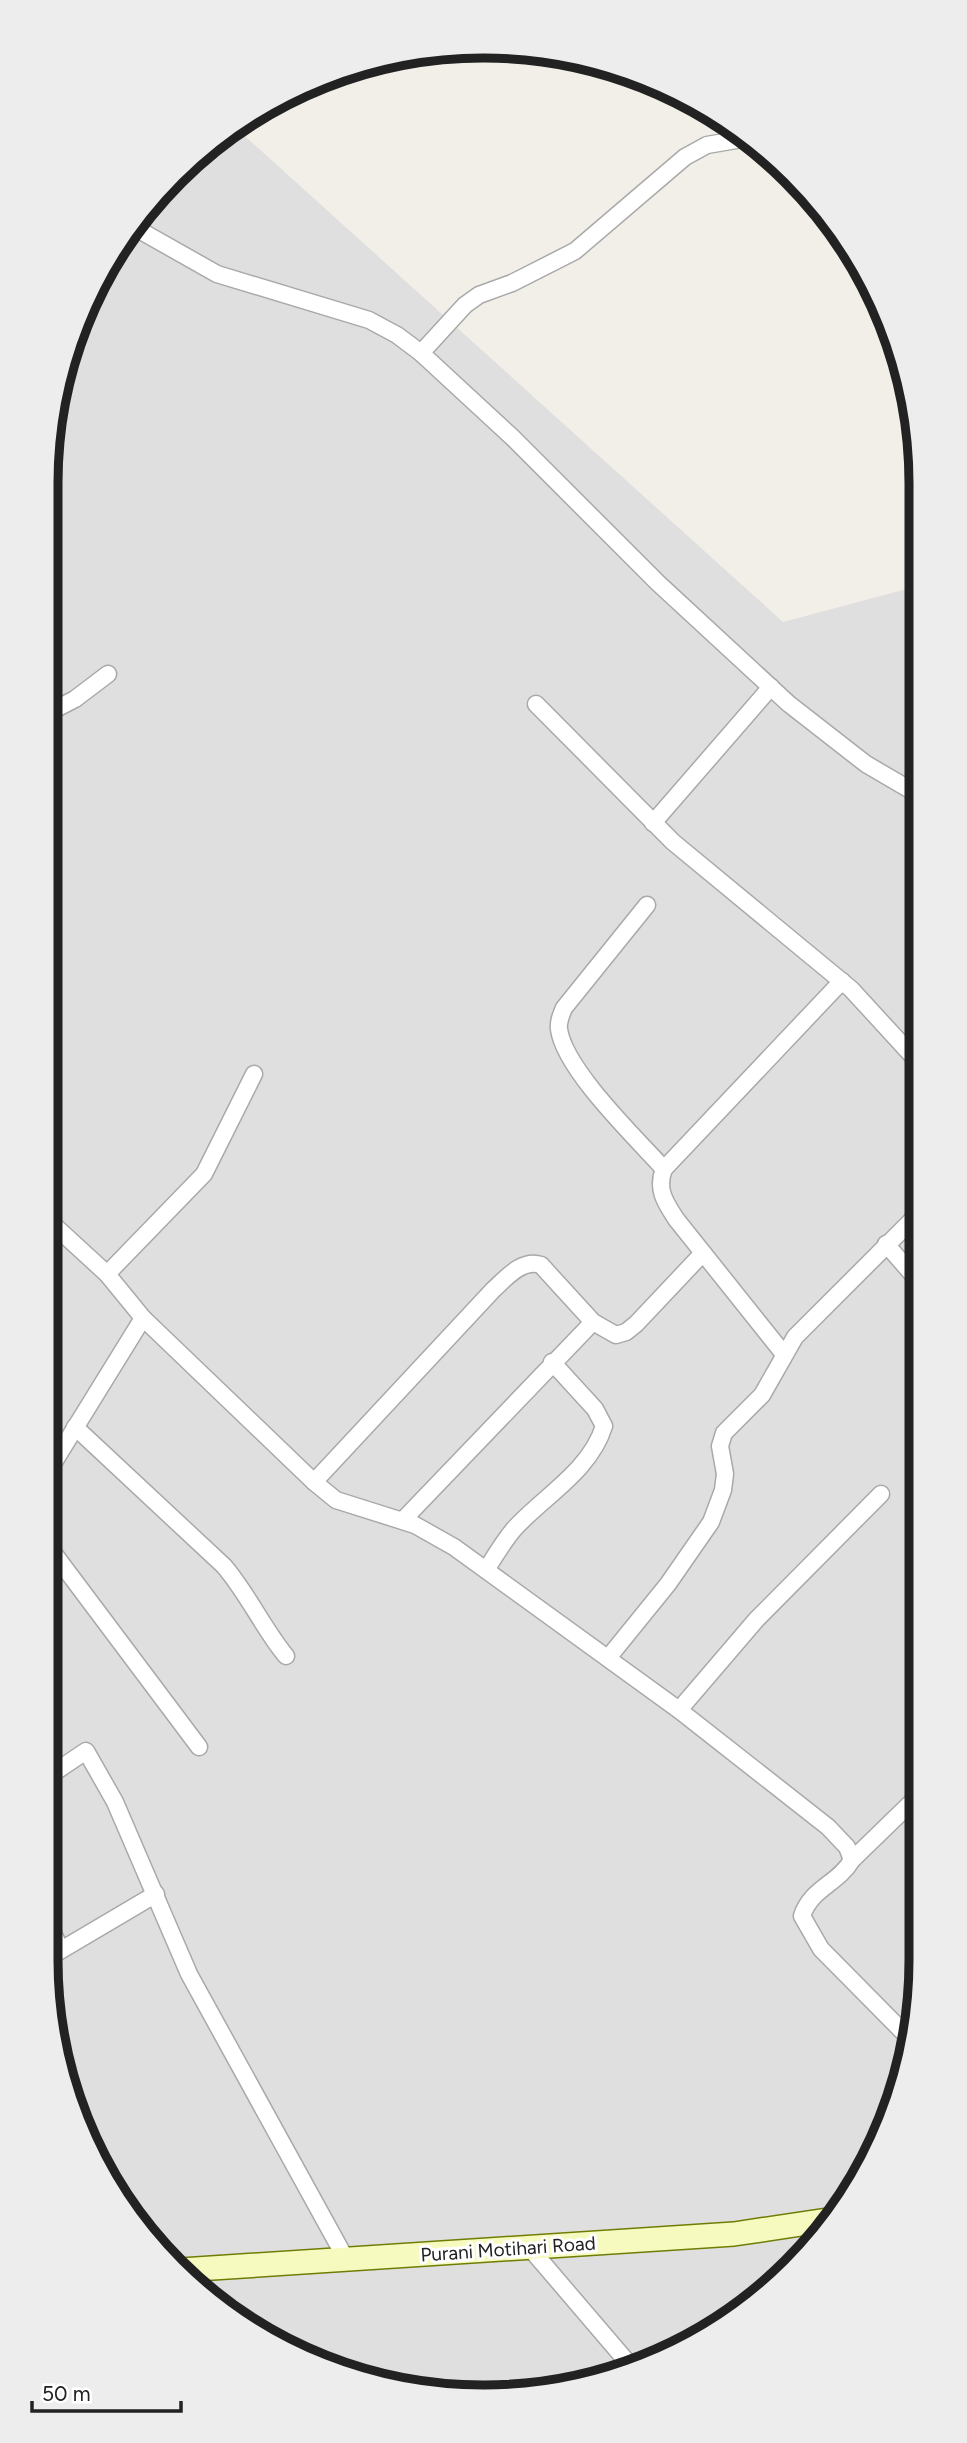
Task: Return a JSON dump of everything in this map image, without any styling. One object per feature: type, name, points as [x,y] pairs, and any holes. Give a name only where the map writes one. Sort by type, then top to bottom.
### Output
[{"type":"main road","name":"Purani Motihari Road","points":[[191,2269],[734,2234],[818,2222]]},
{"type":"street","points":[[421,354],[465,305],[479,295],[512,284],[575,250],[685,157],[707,145],[735,140]]},
{"type":"street","points":[[141,231],[217,274],[369,320],[421,354],[512,437],[657,582],[771,687],[866,764],[909,789]]},
{"type":"street","points":[[58,708],[75,699],[108,674]]},
{"type":"street","points":[[653,823],[771,687]]},
{"type":"street","points":[[536,704],[653,823],[696,862],[842,981],[909,1052]]},
{"type":"street","points":[[647,905],[564,1008],[558,1026],[561,1040],[580,1072],[664,1169]]},
{"type":"street","points":[[783,1353],[666,1204],[659,1180],[664,1169],[842,981]]},
{"type":"street","points":[[107,1273],[204,1174],[254,1074]]},
{"type":"street","points":[[608,1658],[662,1592],[706,1532],[719,1506],[723,1490],[725,1474],[720,1446],[724,1433],[762,1395],[783,1353],[909,1222]]},
{"type":"street","points":[[58,1229],[107,1273],[143,1318],[336,1500],[354,1508],[403,1520],[454,1547],[679,1710],[828,1827],[847,1847],[852,1860]]},
{"type":"street","points":[[886,1244],[909,1270]]},
{"type":"street","points":[[314,1482],[493,1290],[522,1266],[532,1262],[541,1265],[593,1322],[604,1331],[616,1335],[626,1332],[703,1253]]},
{"type":"street","points":[[58,1455],[143,1318]]},
{"type":"street","points":[[403,1520],[593,1322]]},
{"type":"street","points":[[486,1570],[515,1528],[559,1489],[601,1436],[603,1418],[552,1362]]},
{"type":"street","points":[[75,1427],[224,1566],[244,1591],[259,1622],[286,1656]]},
{"type":"street","points":[[679,1710],[756,1620],[881,1494]]},
{"type":"street","points":[[58,1559],[199,1747]]},
{"type":"street","points":[[58,1770],[86,1751],[115,1802],[189,1974],[347,2261]]},
{"type":"street","points":[[903,2032],[821,1949],[802,1916],[814,1892],[844,1873],[852,1860],[909,1805]]},
{"type":"street","points":[[58,1952],[156,1894]]},
{"type":"street","points":[[58,1944],[61,1950]]},
{"type":"street","points":[[529,2247],[626,2361]]},
{"type":"shaded area","points":[[242,133],[783,622],[909,588],[909,1960],[906,2015],[895,2070],[865,2148],[821,2219],[785,2261],[764,2280],[696,2328],[620,2363],[539,2382],[456,2384],[428,2382],[373,2371],[321,2353],[271,2328],[203,2280],[163,2240],[115,2172],[90,2122],[72,2070],[61,2015],[58,1960],[58,484],[61,428],[66,400],[72,373],[90,321],[115,271],[163,203],[203,163]]}]
